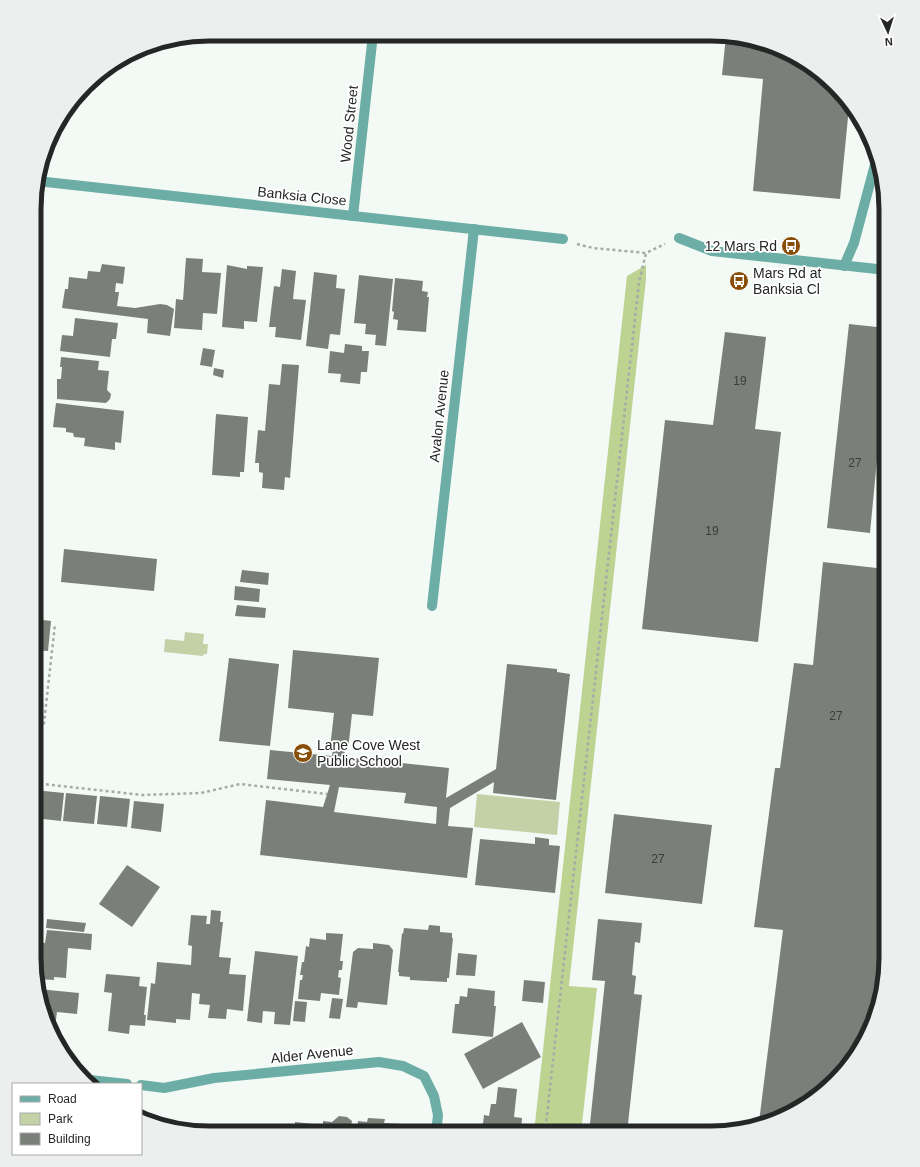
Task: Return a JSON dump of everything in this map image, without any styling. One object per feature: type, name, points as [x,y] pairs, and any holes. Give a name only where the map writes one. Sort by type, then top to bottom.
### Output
[{"type":"street","name":"Wood Street","points":[[353,216],[372,41]]},
{"type":"street","points":[[844,266],[854,242],[874,168]]},
{"type":"street","name":"Banksia Close","points":[[43,181],[563,239]]},
{"type":"street","name":"Avalon Avenue","points":[[432,606],[474,229]]},
{"type":"street","points":[[679,238],[712,251],[879,269]]},
{"type":"street","name":"Alder Avenue","points":[[142,1086],[164,1088],[214,1078],[379,1062],[403,1066],[424,1076],[434,1096],[438,1115],[437,1126]]},
{"type":"street","points":[[94,1080],[118,1083]]},
{"type":"path","points":[[563,239],[593,248],[646,252],[679,238]]},
{"type":"path","points":[[546,1126],[639,282],[646,252]]},
{"type":"path","points":[[41,727],[44,723],[55,624]]},
{"type":"path","points":[[41,784],[142,795],[201,793],[240,784],[327,794]]},
{"type":"green space","points":[[646,265],[646,279],[569,986],[597,988],[582,1126],[535,1126],[627,276]]},
{"type":"green space","points":[[185,632],[204,634],[203,644],[208,644],[207,654],[204,654],[203,656],[164,652],[165,639],[184,641]]},
{"type":"green space","points":[[477,794],[560,802],[557,835],[474,827]]},
{"type":"building","points":[[725,41],[733,42],[765,50],[786,58],[805,69],[830,90],[848,112],[840,199],[753,191],[763,79],[722,75]]},
{"type":"building","points":[[186,258],[203,259],[202,272],[221,273],[217,314],[203,313],[202,330],[174,328],[176,299],[183,300]]},
{"type":"building","points":[[102,264],[125,267],[123,284],[116,283],[115,292],[119,292],[117,306],[135,308],[160,304],[167,305],[174,309],[170,336],[147,333],[148,319],[62,308],[65,289],[68,289],[69,277],[87,279],[88,271],[100,272]]},
{"type":"building","points":[[227,265],[247,269],[247,266],[263,267],[257,322],[244,321],[244,329],[222,327]]},
{"type":"building","points":[[282,269],[296,271],[293,299],[306,300],[301,340],[275,337],[276,327],[269,327],[274,286],[280,287]]},
{"type":"building","points":[[314,272],[337,275],[336,288],[345,289],[340,335],[330,334],[328,349],[306,346]]},
{"type":"building","points":[[359,275],[393,279],[386,346],[375,345],[376,335],[365,334],[366,324],[354,323]]},
{"type":"building","points":[[395,278],[423,281],[422,291],[428,292],[427,297],[429,297],[426,332],[397,330],[398,320],[393,319],[394,312],[392,311]]},
{"type":"building","points":[[75,318],[118,323],[116,339],[112,339],[110,357],[60,351],[62,335],[73,336]]},
{"type":"building","points":[[849,324],[879,327],[879,439],[870,533],[827,528]]},
{"type":"building","points":[[725,332],[766,337],[755,429],[781,432],[758,642],[642,629],[665,420],[713,425]]},
{"type":"building","points":[[345,344],[362,346],[362,351],[369,351],[367,372],[361,372],[360,384],[340,382],[341,374],[328,373],[330,351],[344,353]]},
{"type":"building","points":[[203,348],[215,350],[212,367],[200,365]]},
{"type":"building","points":[[61,357],[99,361],[98,370],[109,371],[107,390],[111,394],[110,399],[106,403],[57,399],[57,379],[61,379]]},
{"type":"building","points":[[282,364],[299,365],[290,478],[285,477],[284,490],[262,488],[263,473],[259,472],[259,463],[255,463],[258,430],[265,431],[269,384],[280,385]]},
{"type":"building","points":[[214,368],[224,370],[223,378],[213,375]]},
{"type":"building","points":[[56,403],[124,411],[121,443],[115,442],[115,450],[84,446],[85,438],[74,437],[73,433],[66,432],[66,428],[53,427]]},
{"type":"building","points":[[216,414],[248,417],[244,472],[240,472],[240,477],[212,475]]},
{"type":"building","points":[[64,549],[157,559],[154,591],[61,582]]},
{"type":"building","points":[[823,562],[879,568],[879,969],[876,991],[862,1033],[851,1052],[830,1077],[805,1098],[795,1104],[759,1119],[783,930],[754,927],[775,768],[780,768],[794,663],[813,665]]},
{"type":"building","points":[[242,570],[269,573],[268,585],[240,582]]},
{"type":"building","points":[[235,586],[260,589],[259,602],[234,600]]},
{"type":"building","points":[[237,605],[266,608],[265,618],[235,616]]},
{"type":"building","points":[[41,620],[51,621],[48,651],[41,650]]},
{"type":"building","points":[[293,650],[379,658],[373,716],[352,714],[348,750],[345,750],[344,757],[449,768],[446,798],[496,769],[507,664],[557,669],[557,672],[570,674],[556,800],[493,793],[494,782],[450,808],[448,826],[473,828],[467,878],[260,855],[266,800],[323,807],[330,785],[267,779],[270,750],[332,756],[333,749],[330,748],[334,713],[288,708]],"holes":[[[339,787],[406,793],[404,803],[437,807],[436,824],[334,812]]]},
{"type":"building","points":[[229,658],[279,664],[270,746],[219,741]]},
{"type":"building","points":[[41,791],[64,793],[61,821],[41,819]]},
{"type":"building","points":[[66,793],[97,796],[94,824],[63,821]]},
{"type":"building","points":[[100,796],[130,799],[127,827],[97,824]]},
{"type":"building","points":[[134,801],[164,804],[161,832],[131,828]]},
{"type":"building","points":[[614,814],[712,825],[702,904],[605,893]]},
{"type":"building","points":[[535,837],[549,839],[549,845],[560,846],[555,893],[475,885],[480,839],[535,844]]},
{"type":"building","points":[[127,865],[160,887],[132,927],[99,904]]},
{"type":"building","points":[[211,910],[221,911],[220,922],[223,922],[219,957],[231,958],[229,974],[246,975],[243,1011],[227,1009],[226,1019],[208,1018],[210,1005],[199,1004],[200,994],[192,993],[190,1020],[176,1019],[176,1023],[147,1020],[151,983],[155,984],[157,962],[191,965],[192,946],[188,945],[191,915],[207,916],[206,924],[210,924]]},
{"type":"building","points":[[47,919],[86,923],[84,932],[46,928]]},
{"type":"building","points":[[598,919],[642,923],[640,943],[635,942],[632,975],[636,976],[634,994],[642,995],[628,1126],[590,1126],[605,981],[592,980]]},
{"type":"building","points":[[429,925],[440,926],[440,932],[452,933],[453,938],[449,978],[447,978],[447,982],[410,980],[410,977],[399,976],[398,972],[402,933],[403,934],[404,928],[428,930]]},
{"type":"building","points":[[47,930],[92,934],[91,950],[68,948],[66,978],[54,977],[54,980],[42,979],[41,943],[45,943]]},
{"type":"building","points":[[326,933],[343,934],[340,961],[343,961],[342,970],[339,970],[338,977],[341,978],[339,995],[321,993],[320,1001],[298,999],[300,980],[302,980],[303,975],[300,975],[302,962],[304,962],[306,946],[309,947],[310,938],[326,940]]},
{"type":"building","points":[[373,943],[389,945],[393,950],[387,1005],[358,1002],[357,1008],[346,1007],[353,952],[358,948],[373,949]]},
{"type":"building","points":[[255,951],[298,956],[290,1025],[274,1024],[275,1012],[263,1011],[262,1023],[247,1021]]},
{"type":"building","points":[[458,953],[477,955],[475,976],[456,975]]},
{"type":"building","points":[[106,974],[140,977],[139,986],[147,987],[144,1015],[146,1015],[145,1026],[130,1025],[129,1034],[108,1031],[112,993],[104,992]]},
{"type":"building","points":[[524,980],[545,982],[543,1003],[522,1001]]},
{"type":"building","points":[[468,988],[495,991],[494,1006],[496,1006],[493,1037],[452,1033],[455,1004],[459,1004],[460,996],[467,997]]},
{"type":"building","points":[[44,990],[79,993],[77,1014],[57,1012],[55,1026]]},
{"type":"building","points":[[332,998],[343,999],[340,1019],[329,1018]]},
{"type":"building","points":[[295,1001],[307,1002],[305,1022],[293,1021]]},
{"type":"building","points":[[522,1022],[541,1057],[483,1089],[464,1054]]},
{"type":"building","points":[[498,1087],[517,1089],[514,1117],[522,1118],[521,1126],[483,1126],[484,1115],[489,1116],[491,1104],[496,1104]]},
{"type":"building","points":[[339,1116],[347,1117],[352,1121],[351,1126],[295,1126],[295,1122],[323,1125],[323,1121],[332,1122]]},
{"type":"building","points":[[368,1118],[385,1119],[384,1123],[401,1124],[401,1126],[358,1126],[358,1121],[367,1122]]},
{"type":"place","name":"12 Mars Rd","points":[[791,246]]},
{"type":"place","name":"Mars Rd at Banksia Cl","points":[[739,281]]},
{"type":"place","name":"Lane Cove West Public School","points":[[303,753]]}]
